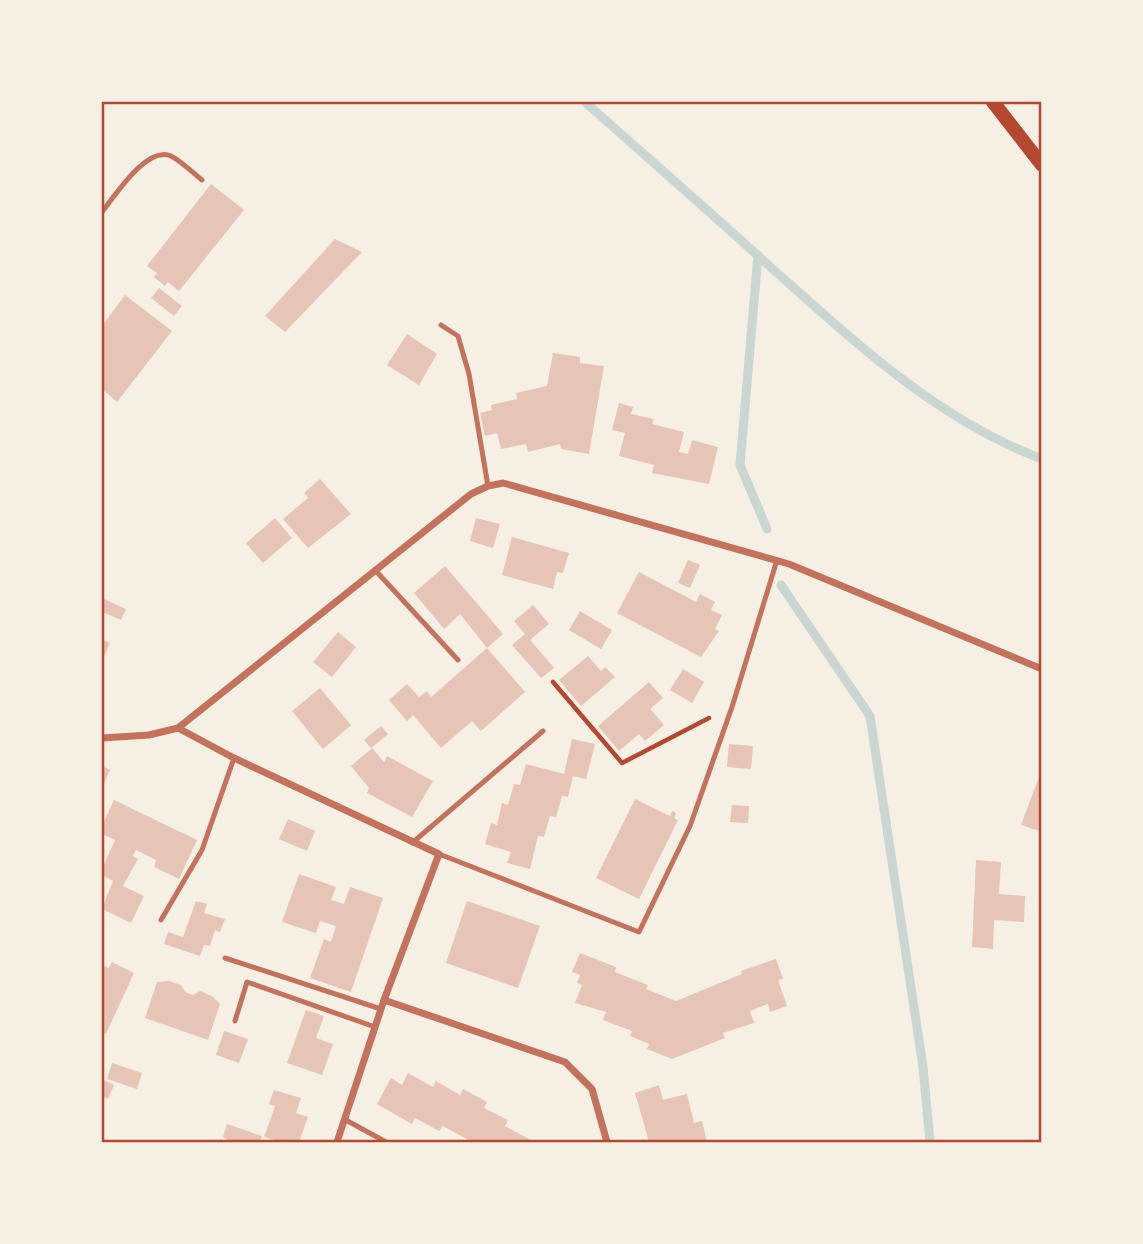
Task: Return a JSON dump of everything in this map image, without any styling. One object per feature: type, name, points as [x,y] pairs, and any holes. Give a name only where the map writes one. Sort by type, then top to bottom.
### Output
[{"type":"main road","points":[[993,102],[1041,165]]},
{"type":"street","points":[[102,738],[138,737],[178,728],[471,494],[488,486],[503,484],[777,560],[1041,669]]},
{"type":"street","points":[[178,728],[234,758],[439,854],[384,1000],[337,1143]]},
{"type":"street","points":[[384,1000],[565,1062],[592,1089],[607,1143]]},
{"type":"lane","points":[[102,212],[144,162],[156,154],[170,155],[202,180]]},
{"type":"lane","points":[[441,325],[458,336],[469,374],[488,486]]},
{"type":"lane","points":[[439,854],[639,932],[690,826],[732,707],[777,560]]},
{"type":"lane","points":[[375,570],[458,660]]},
{"type":"lane","points":[[412,843],[543,731]]},
{"type":"lane","points":[[161,920],[202,850],[234,758]]},
{"type":"lane","points":[[225,958],[381,1009]]},
{"type":"lane","points":[[235,1021],[247,982],[375,1027]]},
{"type":"lane","points":[[344,1119],[386,1143]]},
{"type":"path","points":[[553,682],[622,763],[732,707]]},
{"type":"building","points":[[211,184],[244,210],[179,291],[168,282],[165,286],[154,277],[157,273],[147,266]]},
{"type":"building","points":[[335,239],[362,252],[285,332],[265,316]]},
{"type":"building","points":[[159,288],[182,306],[174,316],[151,298]]},
{"type":"building","points":[[125,295],[172,331],[117,402],[102,389],[102,326]]},
{"type":"building","points":[[407,334],[437,354],[419,385],[387,365]]},
{"type":"building","points":[[553,353],[580,357],[580,363],[604,366],[589,454],[561,449],[560,444],[528,452],[526,444],[501,449],[497,433],[485,436],[480,413],[492,410],[491,405],[517,399],[516,393],[547,386]]},
{"type":"building","points":[[619,403],[633,407],[631,414],[654,419],[652,424],[684,432],[679,452],[688,454],[692,440],[718,447],[709,484],[652,473],[654,465],[619,456],[625,433],[612,430]]},
{"type":"building","points":[[320,479],[351,514],[308,548],[283,519],[308,498],[304,493]]},
{"type":"building","points":[[275,518],[292,538],[263,563],[246,543]]},
{"type":"building","points":[[476,518],[500,524],[493,548],[470,541]]},
{"type":"building","points":[[512,537],[569,553],[563,573],[557,572],[553,589],[502,575]]},
{"type":"building","points":[[688,560],[700,565],[690,588],[678,583]]},
{"type":"building","points":[[445,566],[503,634],[487,648],[460,614],[444,629],[414,593]]},
{"type":"building","points":[[639,572],[696,602],[700,594],[715,602],[711,610],[722,615],[715,629],[719,631],[701,657],[617,613]]},
{"type":"building","points":[[102,598],[126,609],[121,620],[102,612]]},
{"type":"building","points":[[533,605],[549,624],[530,640],[554,668],[541,678],[512,645],[525,634],[514,621]]},
{"type":"building","points":[[580,611],[612,630],[601,649],[569,630]]},
{"type":"building","points":[[338,632],[356,647],[332,677],[313,662]]},
{"type":"building","points":[[102,639],[110,643],[102,661]]},
{"type":"building","points":[[487,648],[525,692],[481,731],[472,721],[441,748],[413,715],[407,721],[389,700],[407,684],[419,697],[427,691],[431,697]]},
{"type":"building","points":[[588,656],[601,671],[605,667],[615,677],[581,706],[559,680]]},
{"type":"building","points":[[683,669],[704,682],[692,703],[670,690]]},
{"type":"building","points":[[649,682],[663,698],[650,709],[664,725],[645,741],[639,734],[619,751],[598,726]]},
{"type":"building","points":[[320,688],[351,725],[323,749],[292,711]]},
{"type":"building","points":[[381,726],[388,734],[371,748],[364,740]]},
{"type":"building","points":[[572,739],[595,744],[586,779],[573,776],[568,797],[562,796],[556,817],[550,816],[544,837],[538,836],[530,869],[507,863],[511,852],[485,844],[491,823],[497,825],[502,803],[508,805],[514,784],[520,785],[526,764],[564,774]]},
{"type":"building","points":[[729,744],[753,746],[751,769],[727,767]]},
{"type":"building","points":[[372,748],[384,762],[387,756],[433,781],[412,817],[367,793],[369,788],[351,766]]},
{"type":"building","points":[[102,766],[110,770],[102,788]]},
{"type":"building","points":[[1039,777],[1042,778],[1042,832],[1021,825]]},
{"type":"building","points":[[635,799],[670,816],[672,811],[676,813],[674,818],[678,820],[639,899],[596,878]]},
{"type":"building","points":[[114,800],[197,840],[179,879],[154,867],[156,860],[136,850],[133,856],[138,859],[123,886],[144,896],[131,923],[102,909],[113,881],[102,875],[102,869],[115,840],[102,834],[102,826]]},
{"type":"building","points":[[732,805],[749,806],[748,823],[730,822]]},
{"type":"building","points":[[288,819],[315,831],[307,851],[279,839]]},
{"type":"building","points":[[976,860],[1001,862],[999,894],[1025,896],[1024,922],[994,920],[993,949],[972,947]]},
{"type":"building","points":[[299,874],[336,887],[331,900],[344,904],[350,887],[383,898],[351,992],[310,978],[324,939],[331,942],[336,926],[320,921],[316,933],[282,922]]},
{"type":"building","points":[[196,901],[207,904],[204,913],[225,919],[220,932],[215,930],[210,946],[204,945],[200,956],[164,944],[168,932],[183,937]]},
{"type":"building","points":[[467,901],[540,926],[518,988],[446,963]]},
{"type":"building","points":[[580,953],[616,967],[615,972],[648,985],[646,989],[676,1001],[742,974],[741,971],[776,959],[783,979],[778,980],[787,1006],[770,1012],[768,1004],[750,1011],[754,1023],[723,1033],[725,1038],[672,1059],[647,1049],[649,1044],[630,1036],[632,1031],[603,1020],[606,1012],[575,1003],[582,985],[577,983],[580,975],[572,972]]},
{"type":"building","points":[[112,962],[134,973],[106,1034],[102,1031],[102,965],[109,968]]},
{"type":"building","points":[[169,981],[181,985],[185,992],[193,995],[200,991],[212,996],[220,1004],[208,1040],[145,1018],[157,982]]},
{"type":"building","points":[[306,1010],[324,1016],[316,1038],[333,1044],[322,1075],[287,1063]]},
{"type":"building","points":[[224,1031],[248,1039],[239,1063],[216,1055]]},
{"type":"building","points":[[112,1063],[142,1073],[137,1089],[107,1079]]},
{"type":"building","points":[[408,1073],[433,1087],[436,1081],[460,1095],[463,1089],[487,1102],[484,1108],[508,1120],[505,1126],[529,1139],[527,1142],[465,1142],[467,1139],[443,1126],[439,1131],[415,1118],[412,1124],[377,1104],[391,1078],[402,1085]]},
{"type":"building","points":[[102,1079],[114,1085],[108,1099],[102,1096]]},
{"type":"building","points":[[659,1085],[663,1100],[687,1094],[694,1123],[702,1121],[707,1142],[649,1142],[635,1093]]},
{"type":"building","points":[[274,1090],[301,1098],[296,1113],[308,1117],[299,1142],[282,1142],[264,1137],[275,1106],[269,1104]]},
{"type":"building","points":[[227,1124],[262,1136],[260,1142],[231,1142],[223,1137]]},
{"type":"waterway","points":[[585,102],[837,326],[900,378],[968,423],[1004,443],[1042,459]]},
{"type":"waterway","points":[[758,255],[740,465],[767,529]]},
{"type":"waterway","points":[[781,585],[870,716],[923,1067],[930,1142]]}]
